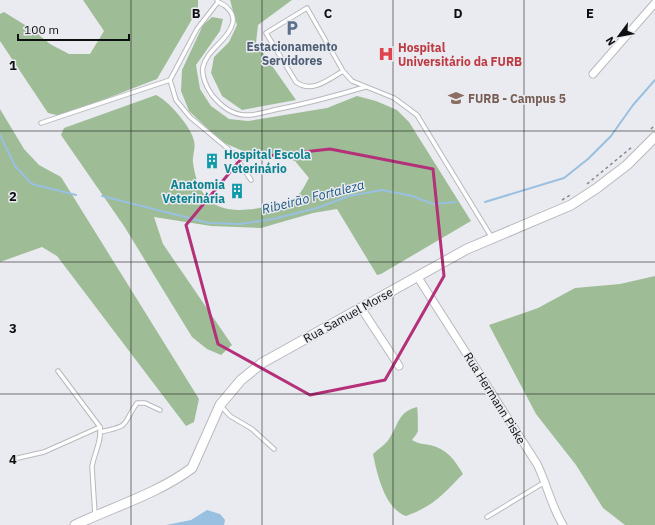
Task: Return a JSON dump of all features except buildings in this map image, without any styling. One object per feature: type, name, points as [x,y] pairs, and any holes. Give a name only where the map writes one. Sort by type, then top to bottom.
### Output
[{"type":"street","points":[[593,74],[655,3]]},
{"type":"street","name":"Rua Samuel Morse","points":[[75,525],[177,478],[192,468],[220,405],[241,380],[262,363],[417,276],[492,238],[571,205],[597,188],[627,165],[653,134]]},
{"type":"street","name":"Rua Hermann Piske","points":[[417,276],[536,464],[546,482],[555,513],[563,525]]},
{"type":"street","points":[[361,308],[399,366]]},
{"type":"lane","points":[[41,123],[170,80],[197,29],[218,1],[226,5],[231,13],[233,22],[225,36],[207,56],[202,68],[206,86],[218,103],[230,111],[245,115],[260,113],[331,98],[365,87]]},
{"type":"lane","points":[[343,71],[317,85],[310,87],[302,86],[296,82],[266,33],[307,8],[343,71],[352,81],[394,98],[417,115],[492,238]]},
{"type":"lane","points":[[170,80],[176,100],[190,117],[233,153],[251,180]]},
{"type":"lane","points":[[58,371],[100,430],[99,447],[93,459],[92,467],[95,516]]},
{"type":"lane","points":[[18,458],[44,452],[100,430],[123,426],[127,422],[137,402],[145,403],[160,410]]},
{"type":"lane","points":[[220,405],[230,416],[252,429],[274,449]]},
{"type":"lane","points":[[487,517],[546,482]]},
{"type":"path","points":[[653,134],[655,125]]},
{"type":"path","points":[[582,187],[635,144]]},
{"type":"path","points":[[556,202],[577,191]]},
{"type":"highlighted area","points":[[330,149],[433,169],[444,276],[385,380],[310,395],[218,344],[186,225],[241,159]]},
{"type":"green space","points":[[83,0],[198,0],[198,9],[157,79],[61,116],[48,113],[0,41],[0,14],[4,12],[33,30],[50,44],[69,54],[90,54],[104,31]]},
{"type":"green space","points":[[230,0],[292,0],[258,25],[256,43],[296,100],[242,110],[222,96],[211,73],[214,57],[229,42],[237,25]]},
{"type":"green space","points":[[212,17],[223,19],[220,31],[196,65],[200,89],[211,106],[229,119],[248,121],[327,108],[357,96],[376,101],[397,110],[409,122],[471,221],[377,275],[337,209],[313,213],[261,228],[211,226],[154,217],[163,244],[232,345],[221,355],[207,349],[192,337],[124,226],[61,135],[64,128],[156,95],[173,108],[189,129],[194,144],[193,163],[196,177],[200,188],[206,197],[214,204],[233,210],[245,210],[279,205],[297,196],[309,178],[295,161],[274,154],[252,155],[222,142],[189,111],[181,91],[182,70],[203,25]]},
{"type":"green space","points":[[0,109],[24,149],[39,165],[61,177],[199,399],[194,422],[186,426],[57,256],[42,247],[0,262]]},
{"type":"green space","points":[[655,276],[655,525],[625,525],[603,508],[576,465],[536,414],[489,325],[538,308],[575,288],[620,284]]},
{"type":"green space","points":[[417,407],[418,431],[412,440],[436,447],[446,452],[454,460],[463,474],[438,499],[424,508],[406,516],[399,512],[387,499],[380,481],[373,454],[388,441],[402,415]]},
{"type":"water","points":[[207,510],[220,514],[225,520],[224,525],[166,525],[191,520]]},
{"type":"waterway","name":"Ribeirão Fortaleza","points":[[485,202],[564,178],[588,159],[611,136],[633,105],[655,80]]},
{"type":"waterway","name":"Ribeirão Fortaleza","points":[[0,135],[15,166],[32,184],[76,195]]},
{"type":"waterway","name":"Ribeirão Fortaleza","points":[[102,196],[209,223],[240,224],[273,219],[317,208],[349,196],[382,190],[412,196],[433,204],[456,202]]},
{"type":"place","name":"Estacionamento Servidores","points":[[292,28]]},
{"type":"place","name":"Hospital Universitário da FURB","points":[[386,54]]},
{"type":"place","name":"FURB - Campus 5","points":[[456,98]]},
{"type":"place","name":"Hospital Escola Veterinário","points":[[212,161]]},
{"type":"place","name":"Anatomia Veterinária","points":[[237,191]]}]
